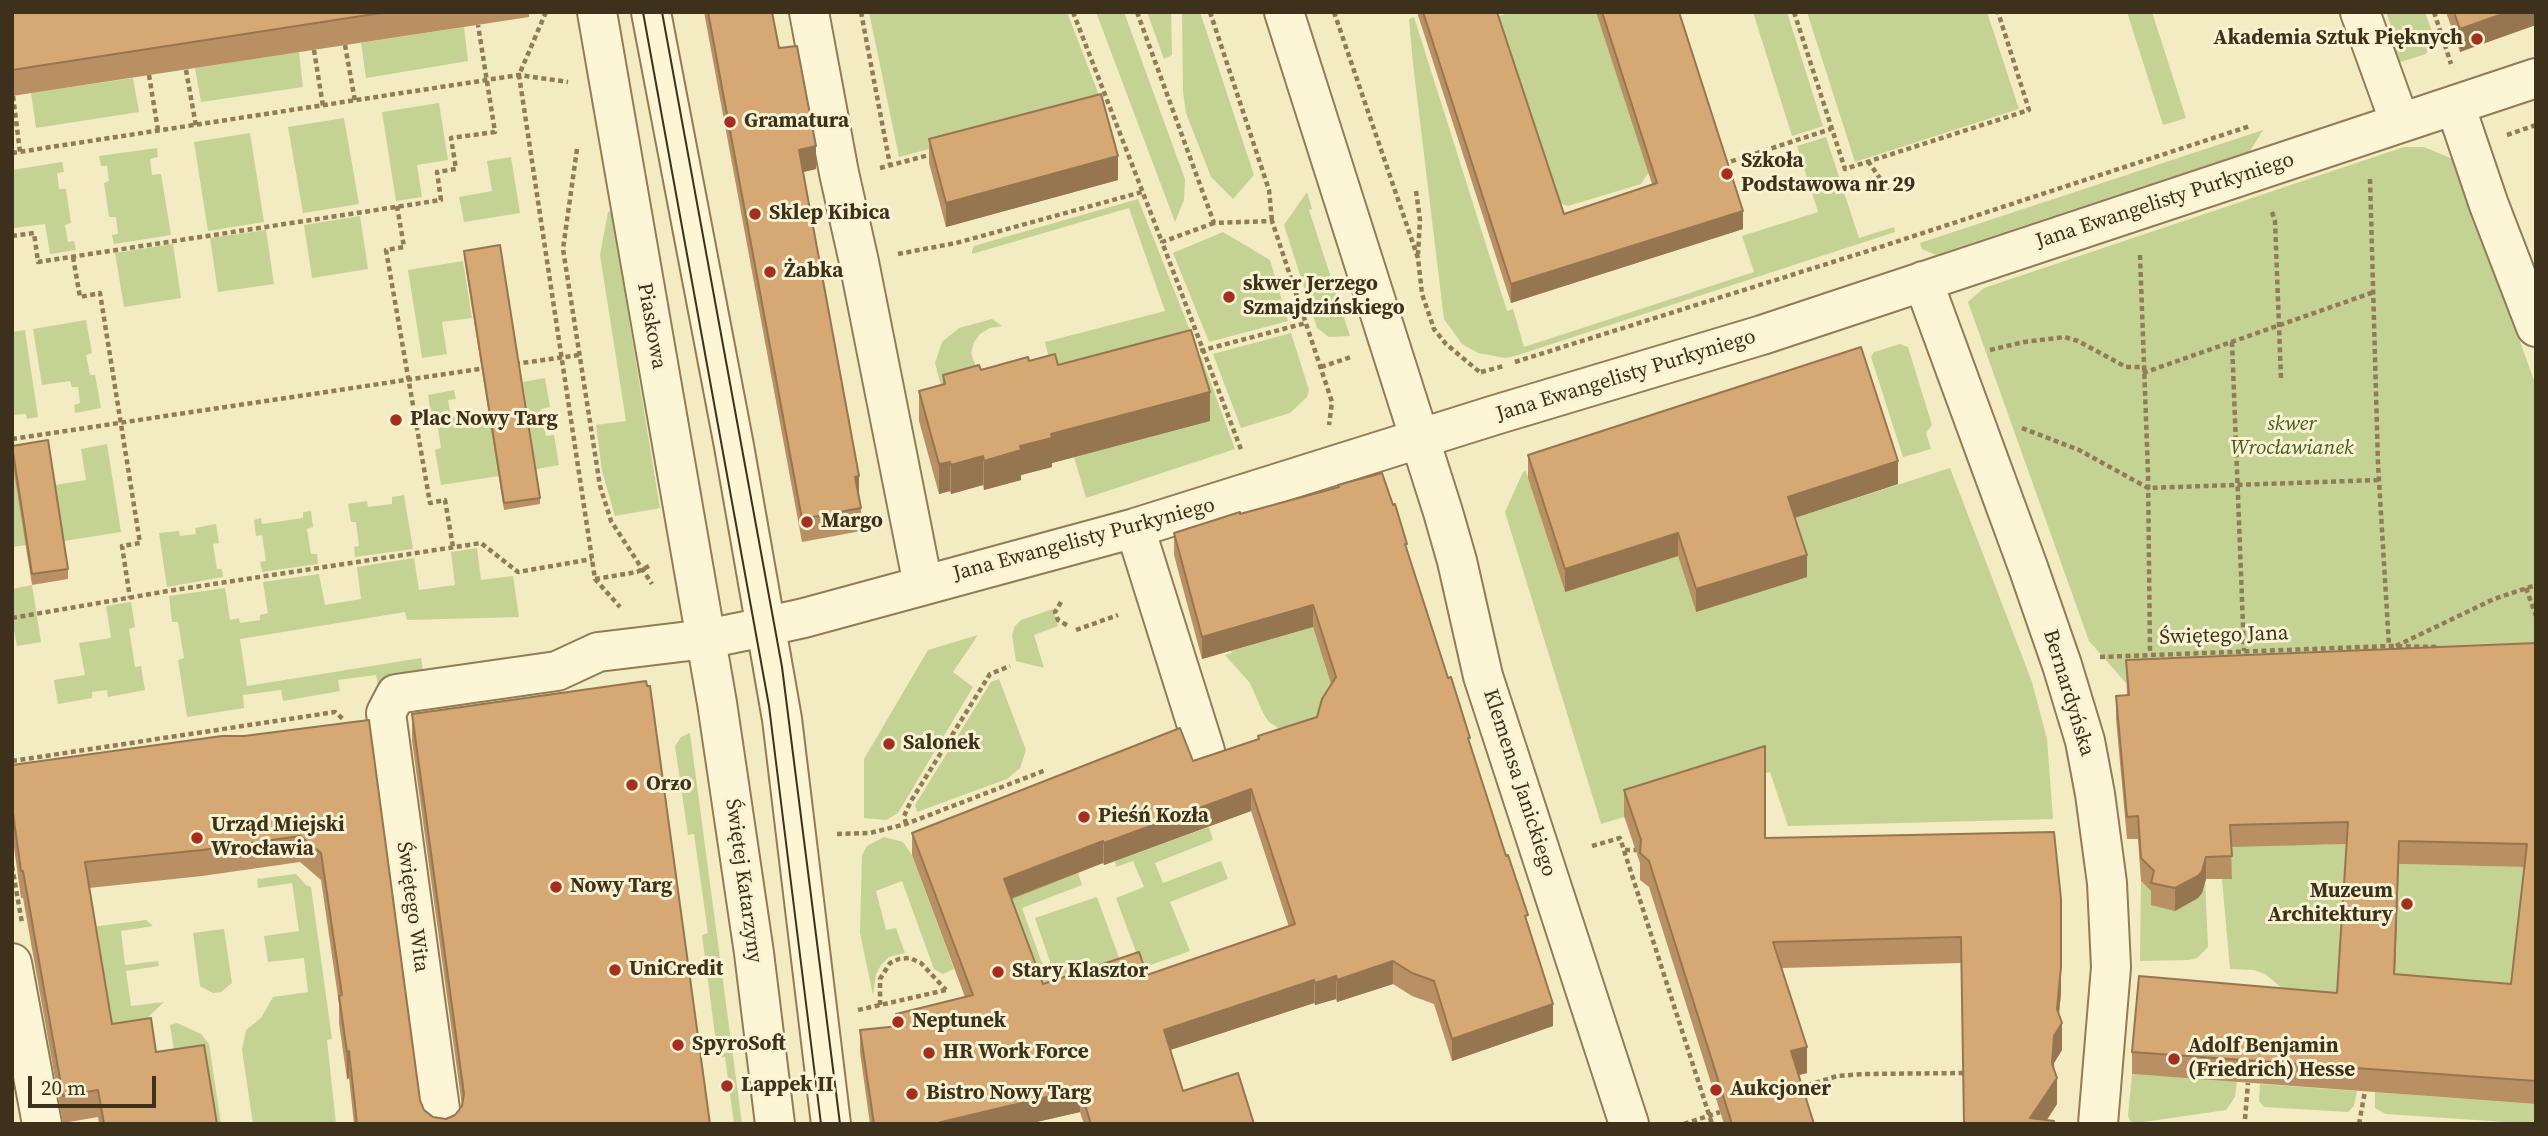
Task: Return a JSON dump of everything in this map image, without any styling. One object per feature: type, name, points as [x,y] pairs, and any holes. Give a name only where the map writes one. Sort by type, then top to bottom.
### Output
[{"type":"street","name":"Piaskowa","points":[[597,12],[706,639]]},
{"type":"street","points":[[652,12],[782,719],[831,1124]]},
{"type":"street","points":[[809,12],[923,584]]},
{"type":"street","name":"Klemensa Janickiego","points":[[1283,12],[1457,561],[1483,676],[1629,1124]]},
{"type":"street","points":[[2360,12],[2400,123]]},
{"type":"street","name":"Jana Ewangelisty Purkyniego","points":[[706,639],[766,627],[1135,528],[1762,335],[2536,78]]},
{"type":"street","points":[[2455,105],[2489,205],[2536,327]]},
{"type":"street","name":"Bernardyńska","points":[[1923,281],[2062,665],[2085,741],[2108,883],[2111,967],[2098,1124]]},
{"type":"street","points":[[1135,528],[1205,751]]},
{"type":"street","points":[[392,709],[557,671],[598,652],[706,639]]},
{"type":"street","name":"Świętej Katarzyny","points":[[706,639],[754,953],[775,1124]]},
{"type":"street","name":"Świętego Wita","points":[[392,709],[442,1124]]},
{"type":"street","points":[[12,963],[42,1124]]},
{"type":"path","points":[[546,12],[519,75],[595,579],[629,617]]},
{"type":"path","points":[[861,12],[890,165]]},
{"type":"path","points":[[1073,12],[1205,349],[1245,459]]},
{"type":"path","points":[[1137,12],[1214,223]]},
{"type":"path","points":[[1210,12],[1269,190],[1272,221],[1332,402],[1329,425],[1332,433]]},
{"type":"path","points":[[1334,12],[1418,258]]},
{"type":"path","points":[[1794,12],[1845,169],[2029,110],[1998,12]]},
{"type":"path","points":[[2434,12],[2451,64]]},
{"type":"path","points":[[12,236],[34,233],[38,262],[441,200],[437,172],[456,169],[451,138],[495,132],[478,25]]},
{"type":"path","points":[[345,45],[355,101]]},
{"type":"path","points":[[314,50],[323,106]]},
{"type":"path","points":[[2386,85],[2464,60]]},
{"type":"path","points":[[186,70],[196,126]]},
{"type":"path","points":[[149,75],[158,130]]},
{"type":"path","points":[[12,153],[519,75],[572,83]]},
{"type":"path","points":[[13,96],[20,152]]},
{"type":"path","points":[[1481,372],[1871,250],[2251,125]]},
{"type":"path","points":[[1723,165],[1832,128]]},
{"type":"path","points":[[878,169],[942,152]]},
{"type":"path","points":[[1868,161],[1888,190]]},
{"type":"path","points":[[2371,179],[2379,480],[2392,646],[2494,599],[2536,585]]},
{"type":"path","points":[[1416,191],[1420,220],[1418,258],[1422,294],[1434,329],[1446,344],[1481,372],[1484,381]]},
{"type":"path","points":[[859,262],[956,243],[1142,192]]},
{"type":"path","points":[[397,206],[404,247],[386,250],[430,503],[445,500],[453,547]]},
{"type":"path","points":[[2272,212],[2281,379]]},
{"type":"path","points":[[1162,242],[1214,223],[1272,221]]},
{"type":"path","points":[[2140,255],[2148,488],[2150,654]]},
{"type":"path","points":[[73,257],[80,297],[100,293],[140,543],[122,546],[130,598]]},
{"type":"path","points":[[1986,352],[2024,342],[2065,337],[2078,341],[2126,367],[2143,370],[2375,292]]},
{"type":"path","points":[[1179,356],[1306,323]]},
{"type":"path","points":[[1426,332],[1434,329]]},
{"type":"path","points":[[2232,342],[2244,651]]},
{"type":"path","points":[[510,364],[579,355]]},
{"type":"path","points":[[1321,367],[1360,355]]},
{"type":"path","points":[[12,439],[497,366]]},
{"type":"path","points":[[2012,425],[2079,450],[2148,488],[2379,480]]},
{"type":"path","points":[[12,618],[481,543],[518,572],[592,559]]},
{"type":"path","points":[[595,579],[637,572],[642,568],[660,564]]},
{"type":"path","points":[[2526,588],[2536,616]]},
{"type":"path","points":[[1061,602],[1055,612],[1058,620],[1070,627]]},
{"type":"path","name":"Świętego Jana","points":[[2062,665],[2083,658],[2150,654],[2392,646],[2443,647]]},
{"type":"path","points":[[906,824],[904,816],[911,801],[990,674],[1010,666]]},
{"type":"path","points":[[12,761],[335,712],[352,728],[392,709]]},
{"type":"path","points":[[829,834],[870,834],[906,824],[1046,770]]},
{"type":"path","points":[[1592,846],[1620,838],[1712,1124]]},
{"type":"path","points":[[1625,850],[1636,850]]},
{"type":"path","points":[[850,1012],[946,990],[921,963],[910,958],[899,959],[890,963],[880,979],[880,1005]]},
{"type":"path","points":[[1795,1089],[1837,1076],[1963,1073]]},
{"type":"path","points":[[2245,1119],[2248,1083]]},
{"type":"path","points":[[2358,1124],[2365,1091]]},
{"type":"path","points":[[1684,1124],[1720,1112]]},
{"type":"green space","points":[[869,12],[1067,12],[1102,103],[899,157]]},
{"type":"green space","points":[[1096,12],[1124,12],[1185,179],[1184,200],[1175,222]]},
{"type":"green space","points":[[1147,12],[1171,12],[1172,55],[1164,59]]},
{"type":"green space","points":[[1182,12],[1200,12],[1254,175],[1233,199],[1211,177],[1186,113],[1183,92]]},
{"type":"green space","points":[[1511,12],[1597,12],[1649,172],[1641,184],[1568,206],[1555,201],[1496,17]]},
{"type":"green space","points":[[1753,12],[1787,12],[1823,126],[1792,136]]},
{"type":"green space","points":[[1807,12],[1987,12],[2019,109],[1855,162]]},
{"type":"green space","points":[[2127,12],[2152,12],[2186,118],[2163,125]]},
{"type":"green space","points":[[2386,12],[2425,12],[2434,37],[2426,54],[2397,63],[2390,42],[2393,32]]},
{"type":"green space","points":[[1414,17],[1507,311],[1513,309],[1524,347],[1754,272],[1742,236],[1818,212],[1797,146],[1826,137],[1859,238],[1894,227],[1895,232],[1515,356],[1505,358],[1478,353],[1462,344],[1444,319],[1413,64],[1409,19]]},
{"type":"green space","points":[[464,27],[468,61],[366,78],[361,43]]},
{"type":"green space","points":[[299,52],[303,87],[201,102],[195,68]]},
{"type":"green space","points":[[133,78],[139,112],[36,128],[31,93]]},
{"type":"green space","points":[[439,103],[448,160],[417,165],[422,197],[396,201],[382,112]]},
{"type":"green space","points":[[344,118],[359,204],[303,213],[288,127]]},
{"type":"green space","points":[[2263,130],[2250,151],[1936,255],[1922,249],[1920,243]]},
{"type":"green space","points":[[250,133],[264,222],[208,231],[194,142]]},
{"type":"green space","name":"skwer Wrocławianek","points":[[2404,147],[2424,147],[2455,160],[2536,386],[2536,666],[2126,683],[2089,641],[1968,302],[1984,288]]},
{"type":"green space","points":[[157,148],[158,157],[150,159],[152,175],[161,174],[171,235],[114,244],[112,235],[118,234],[116,217],[109,217],[104,183],[109,181],[107,166],[101,166],[99,156]]},
{"type":"green space","points":[[511,157],[520,213],[464,222],[459,197],[492,191],[487,161]]},
{"type":"green space","points":[[62,162],[64,172],[57,173],[59,189],[66,189],[71,223],[65,225],[68,242],[74,241],[76,250],[50,254],[45,224],[14,228],[12,170]]},
{"type":"green space","points":[[1307,192],[1312,209],[1309,210],[1350,336],[1329,337],[1317,328],[1284,225]]},
{"type":"green space","points":[[1138,199],[1195,343],[1055,383],[1045,342],[1165,311],[1129,208],[972,254],[974,246]]},
{"type":"green space","points":[[611,211],[660,508],[615,516],[602,471],[596,425],[626,421],[600,255],[608,212]]},
{"type":"green space","points":[[360,216],[368,269],[312,278],[304,225]]},
{"type":"green space","points":[[266,230],[274,284],[218,292],[210,238]]},
{"type":"green space","points":[[1223,232],[1270,260],[1288,321],[1209,342],[1173,253]]},
{"type":"green space","points":[[173,244],[181,298],[124,307],[115,253]]},
{"type":"green space","points":[[463,261],[472,318],[442,322],[447,354],[422,358],[408,270]]},
{"type":"green space","points":[[992,319],[1002,326],[990,328],[974,342],[971,353],[977,370],[941,386],[935,363],[942,342],[959,328]]},
{"type":"green space","points":[[86,320],[92,353],[86,355],[90,375],[95,375],[101,408],[75,413],[74,405],[80,403],[78,387],[72,387],[70,381],[42,385],[33,329]]},
{"type":"green space","points":[[25,330],[38,417],[27,419],[26,414],[12,415],[12,332]]},
{"type":"green space","points":[[1291,333],[1309,390],[1307,397],[1290,413],[1241,428],[1213,354]]},
{"type":"green space","points":[[1900,344],[1908,347],[1932,425],[1926,433],[1931,449],[1903,457],[1871,357],[1874,352]]},
{"type":"green space","points":[[1201,356],[1235,449],[1086,498],[1074,457],[1210,421],[1191,359]]},
{"type":"green space","points":[[545,378],[550,407],[541,409],[546,436],[554,435],[559,465],[536,469],[523,382]]},
{"type":"green space","points":[[454,390],[456,399],[448,400],[451,417],[458,416],[459,424],[490,419],[499,476],[441,485],[435,450],[441,448],[437,422],[432,422],[428,395]]},
{"type":"green space","points":[[107,444],[121,532],[64,541],[55,485],[86,480],[81,449]]},
{"type":"green space","points":[[12,460],[26,545],[12,547]]},
{"type":"green space","points":[[1950,468],[2032,682],[2047,739],[2053,819],[1788,826],[1770,772],[1601,824],[1505,512],[1523,472],[1526,471],[1565,592],[1678,556],[1696,612],[1788,520]]},
{"type":"green space","points":[[404,495],[413,549],[355,557],[354,547],[359,546],[356,522],[351,522],[348,504],[367,501],[368,507],[392,504],[392,497]]},
{"type":"green space","points":[[311,511],[313,527],[307,529],[311,554],[317,554],[318,564],[262,572],[260,562],[266,561],[262,535],[256,536],[254,520],[261,518],[262,524],[303,518],[303,512]]},
{"type":"green space","points":[[216,524],[219,543],[213,544],[217,569],[222,569],[223,577],[167,587],[159,533],[179,531],[180,536],[196,534],[195,528]]},
{"type":"green space","points":[[477,548],[481,580],[513,576],[519,617],[407,620],[405,612],[240,639],[247,686],[421,658],[424,677],[378,685],[376,675],[338,680],[340,691],[283,701],[281,690],[243,695],[244,708],[187,717],[178,660],[184,658],[178,622],[172,622],[169,596],[225,588],[230,620],[239,618],[240,623],[260,620],[260,615],[268,613],[263,582],[319,574],[325,605],[361,599],[357,567],[414,558],[419,590],[455,585],[451,552]]},
{"type":"green space","points":[[32,585],[41,642],[17,646],[12,620],[12,589]]},
{"type":"green space","points":[[131,602],[135,627],[129,629],[135,667],[141,666],[145,690],[108,697],[107,690],[92,692],[92,698],[58,704],[54,680],[85,675],[79,643],[111,638],[106,606]]},
{"type":"green space","points":[[1053,609],[1058,626],[1034,635],[1044,668],[1016,661],[1012,635],[1015,626],[1021,620]]},
{"type":"green space","points":[[1313,627],[1338,706],[1288,752],[1277,727],[1269,722],[1263,713],[1250,683],[1225,655]]},
{"type":"green space","points":[[978,635],[953,672],[973,687],[898,813],[886,820],[864,818],[864,759],[928,650]]},
{"type":"green space","points":[[999,679],[1026,750],[1020,768],[1007,779],[917,812],[915,805],[991,682]]},
{"type":"green space","points":[[690,733],[742,1124],[734,1124],[725,1057],[718,1058],[702,935],[708,933],[694,834],[688,835],[675,746],[681,737]]},
{"type":"green space","points":[[1209,827],[1213,840],[1155,863],[1163,883],[1221,861],[1228,879],[1170,902],[1190,951],[1142,968],[1116,898],[1144,887],[1133,861],[1116,867],[1115,861]]},
{"type":"green space","points":[[2349,831],[2337,1015],[2283,989],[2265,974],[2254,970],[2230,969],[2222,879],[2232,878],[2230,849],[2233,848],[2233,838],[2327,845],[2327,832]]},
{"type":"green space","points":[[884,837],[903,842],[912,855],[954,969],[943,974],[934,969],[902,881],[876,891],[886,930],[896,928],[905,953],[889,957],[881,965],[876,974],[873,995],[860,933],[862,855],[867,846]]},
{"type":"green space","points":[[2399,864],[2528,867],[2511,1006],[2394,997]]},
{"type":"green space","points":[[1078,873],[1082,885],[1022,908],[1055,999],[1042,1004],[1004,901]]},
{"type":"green space","points":[[296,874],[311,887],[332,1039],[327,1040],[336,1124],[253,1124],[242,1050],[246,1030],[261,1018],[273,997],[308,992],[304,958],[268,962],[264,936],[299,931],[292,883],[258,888],[257,879]]},
{"type":"green space","points":[[2205,880],[2208,947],[2197,958],[2189,960],[2140,961],[2141,881],[2154,894]]},
{"type":"green space","points":[[1097,897],[1121,963],[1058,985],[1035,918]]},
{"type":"green space","points":[[146,920],[153,926],[121,931],[125,965],[158,961],[159,966],[126,971],[131,1006],[164,1002],[112,1051],[91,927]]},
{"type":"green space","points":[[224,929],[232,983],[221,992],[213,993],[200,986],[193,933]]},
{"type":"green space","points":[[177,1023],[201,1034],[209,1044],[221,1124],[212,1124],[178,1076],[170,1025]]},
{"type":"green space","points":[[2132,1074],[2237,1081],[2235,1097],[2226,1110],[2137,1123],[2130,1121],[2128,1116]]},
{"type":"green space","points":[[2260,1084],[2357,1091],[2354,1106],[2348,1112],[2264,1107],[2259,1101]]},
{"type":"green space","points":[[2375,1092],[2536,1104],[2536,1124],[2386,1114],[2375,1108]]},
{"type":"building","points":[[12,12],[387,12],[12,70]]},
{"type":"building","points":[[708,12],[772,12],[779,48],[797,46],[816,146],[799,150],[859,476],[855,477],[861,508],[802,519]]},
{"type":"building","points":[[1423,12],[1497,12],[1564,214],[1657,183],[1602,12],[1679,12],[1743,211],[1511,284]]},
{"type":"building","points":[[2454,12],[2508,12],[2460,29]]},
{"type":"building","points":[[1101,94],[1118,156],[946,203],[929,139]]},
{"type":"building","points":[[500,245],[540,498],[504,503],[464,251]]},
{"type":"building","points":[[1191,330],[1210,392],[1051,434],[1052,438],[1020,446],[1021,450],[984,461],[983,456],[951,465],[950,462],[939,464],[919,391],[945,384],[943,375],[979,365],[981,370],[1028,357],[1029,361],[1055,354],[1058,365]]},
{"type":"building","points":[[1861,347],[1898,461],[1788,497],[1807,555],[1696,589],[1678,533],[1565,569],[1528,455]]},
{"type":"building","points":[[48,440],[68,569],[32,574],[12,446]]},
{"type":"building","points":[[1382,473],[1393,505],[1395,504],[1448,678],[1451,677],[1506,856],[1508,855],[1528,915],[1525,916],[1553,1004],[1452,1039],[1434,981],[1412,973],[1393,961],[1337,980],[1336,976],[1315,983],[1314,980],[1164,1030],[1183,1091],[1238,1073],[1254,1124],[1091,1124],[1080,1089],[933,1124],[874,1124],[860,1030],[899,1026],[896,1014],[973,995],[912,833],[1180,728],[1193,761],[1317,717],[1322,699],[1336,677],[1313,605],[1202,637],[1174,533],[1240,512],[1339,487],[1338,485]],"holes":[[[1251,789],[1295,924],[1147,975],[1139,952],[1043,984],[1004,879]]]},
{"type":"building","points":[[2536,643],[2536,1081],[2132,1052],[2139,976],[2337,993],[2348,822],[2230,825],[2232,856],[2206,857],[2198,876],[2175,888],[2151,883],[2154,871],[2141,858],[2138,816],[2127,817],[2116,696],[2129,695],[2126,660]],"holes":[[[2399,841],[2527,844],[2511,984],[2394,974]]]},
{"type":"building","points":[[646,681],[647,686],[650,686],[710,1124],[357,1124],[349,1051],[347,1052],[339,996],[342,995],[321,853],[300,836],[202,850],[85,862],[112,1024],[151,1018],[156,1052],[204,1045],[217,1124],[104,1124],[98,1090],[63,1096],[21,871],[12,806],[12,765],[222,736],[244,736],[369,720],[420,1100],[424,1110],[433,1117],[446,1119],[455,1115],[462,1106],[464,1094],[412,714]]},
{"type":"building","points":[[1765,746],[1765,838],[2054,832],[2061,899],[2061,967],[2057,1009],[2062,1023],[2054,1036],[2052,1064],[2057,1078],[2030,1118],[2054,1121],[2054,1124],[1964,1124],[1961,937],[1773,942],[1807,1047],[1791,1051],[1814,1124],[1732,1124],[1649,861],[1640,853],[1641,840],[1624,790]]},
{"type":"tram line","points":[[643,12],[769,706],[821,1124]]},
{"type":"tram line","points":[[662,12],[782,667],[840,1124]]},
{"type":"place","name":"Akademia Sztuk Pięknych","points":[[2477,39]]},
{"type":"place","name":"Gramatura","points":[[730,122]]},
{"type":"place","name":"Szkoła Podstawowa nr 29","points":[[1727,174]]},
{"type":"place","name":"Sklep Kibica","points":[[755,214]]},
{"type":"place","name":"Żabka","points":[[770,272]]},
{"type":"place","name":"skwer Jerzego Szmajdzińskiego","points":[[1229,297]]},
{"type":"place","name":"Plac Nowy Targ","points":[[396,420]]},
{"type":"place","name":"Margo","points":[[807,522]]},
{"type":"place","name":"Salonek","points":[[889,744]]},
{"type":"place","name":"Orƶo","points":[[632,785]]},
{"type":"place","name":"Pieśń Kozła","points":[[1084,817]]},
{"type":"place","name":"Urząd Miejski Wrocławia","points":[[197,838]]},
{"type":"place","name":"Nowy Targ","points":[[556,887]]},
{"type":"place","name":"Muzeum Architektury","points":[[2407,904]]},
{"type":"place","name":"UniCredit","points":[[615,970]]},
{"type":"place","name":"Stary Klasztor","points":[[998,972]]},
{"type":"place","name":"Neptunek","points":[[898,1022]]},
{"type":"place","name":"SpyroSoft","points":[[678,1045]]},
{"type":"place","name":"HR Work Force","points":[[929,1053]]},
{"type":"place","name":"Adolf Benjamin (Friedrich) Hesse","points":[[2174,1059]]},
{"type":"place","name":"Lappek II","points":[[727,1086]]},
{"type":"place","name":"Aukcjoner","points":[[1716,1090]]},
{"type":"place","name":"Bistro Nowy Targ","points":[[912,1094]]}]
